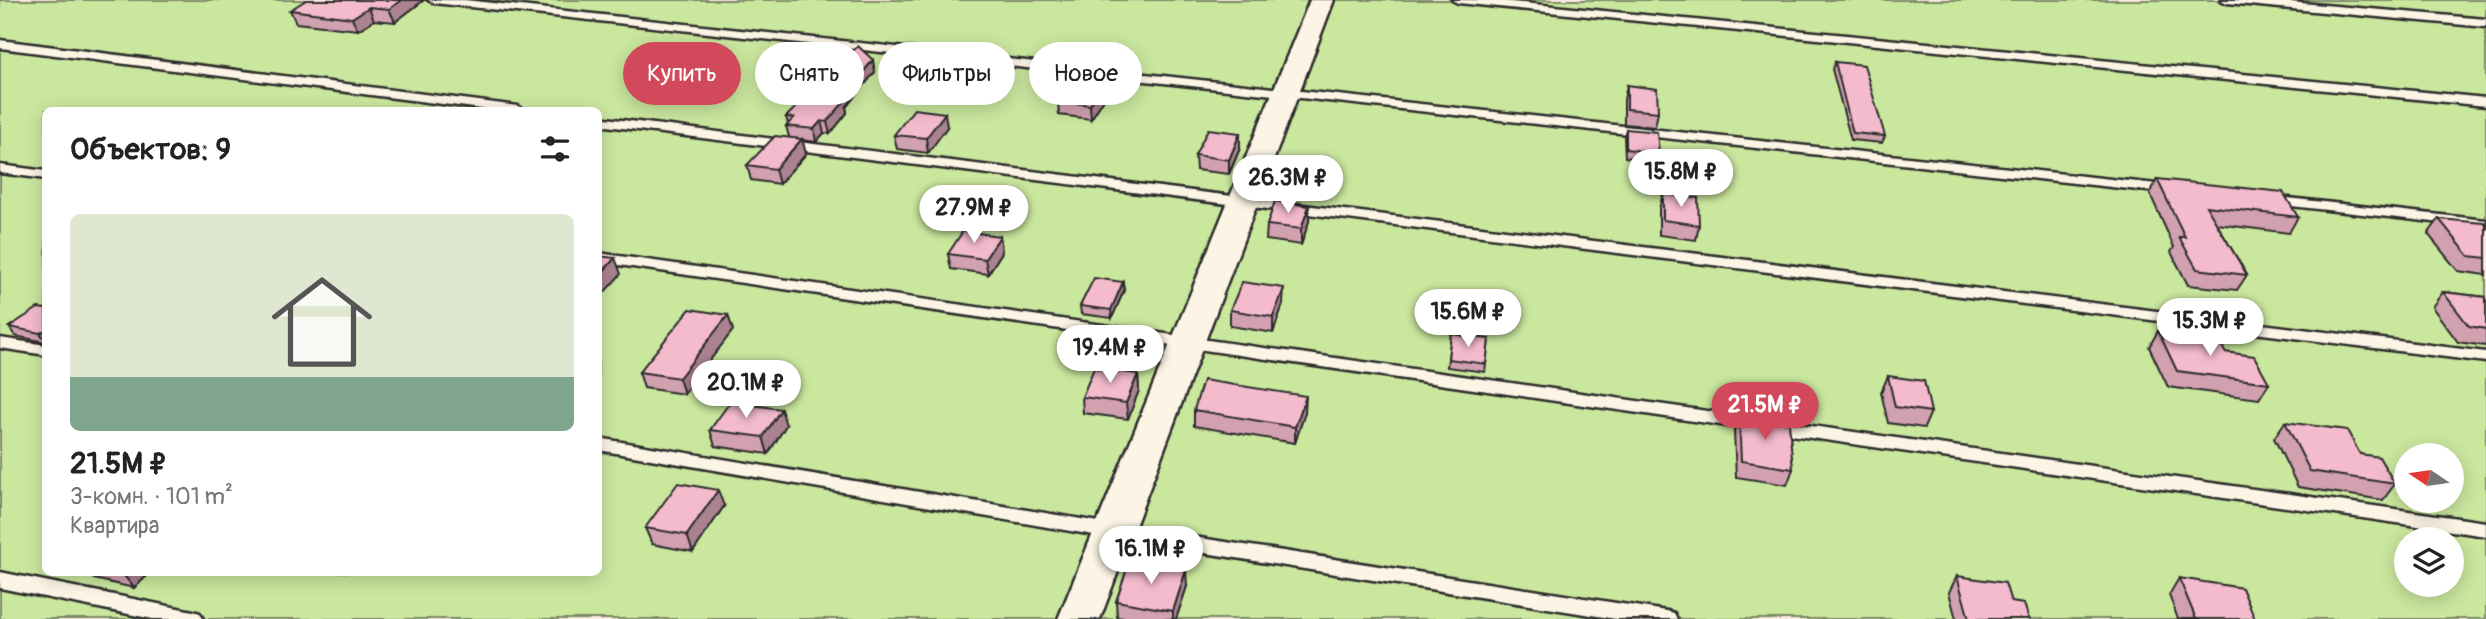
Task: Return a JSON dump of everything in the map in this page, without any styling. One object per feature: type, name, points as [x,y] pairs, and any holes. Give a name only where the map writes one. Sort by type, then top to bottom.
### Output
[{"type":"street","points":[[1079,619],[1111,531],[1322,0]]},
{"type":"lane","points":[[434,0],[2183,190]]},
{"type":"lane","points":[[1458,0],[2486,102]]},
{"type":"lane","points":[[2227,0],[2486,23]]},
{"type":"lane","points":[[0,44],[494,107]]},
{"type":"lane","points":[[602,122],[2486,358]]},
{"type":"lane","points":[[0,169],[42,175]]},
{"type":"lane","points":[[2252,198],[2486,224]]},
{"type":"lane","points":[[602,258],[2486,529]]},
{"type":"lane","points":[[0,343],[42,349]]},
{"type":"lane","points":[[602,445],[1111,531],[1667,619]]},
{"type":"lane","points":[[0,580],[193,619]]},
{"type":"green space","points":[[0,0],[2486,0],[2486,619],[0,619]]},
{"type":"building","points":[[306,0],[402,0],[389,9],[369,7],[352,18],[290,10]]},
{"type":"building","points":[[864,52],[873,60],[864,71]]},
{"type":"building","points":[[1835,62],[1864,65],[1885,136],[1853,133]]},
{"type":"building","points":[[1627,85],[1657,89],[1658,112],[1627,109]]},
{"type":"building","points":[[798,105],[842,105],[827,122],[821,121],[814,129],[786,126],[794,118],[786,117]]},
{"type":"building","points":[[914,109],[945,113],[926,138],[894,135]]},
{"type":"building","points":[[1208,129],[1240,133],[1229,160],[1195,155]]},
{"type":"building","points":[[1626,129],[1657,132],[1659,153],[1626,149]]},
{"type":"building","points":[[775,136],[802,139],[775,169],[747,165]]},
{"type":"building","points":[[2157,179],[2283,192],[2298,217],[2206,206],[2247,275],[2197,269],[2179,237],[2185,237]]},
{"type":"building","points":[[1663,194],[1698,198],[1699,225],[1663,220]]},
{"type":"building","points":[[1275,201],[1309,206],[1301,229],[1267,225]]},
{"type":"building","points":[[2439,219],[2484,223],[2486,258],[2469,256]]},
{"type":"building","points":[[963,231],[1000,236],[985,259],[948,254]]},
{"type":"building","points":[[602,256],[615,258],[602,273]]},
{"type":"building","points":[[1094,278],[1123,282],[1111,310],[1080,306]]},
{"type":"building","points":[[1242,282],[1284,288],[1273,317],[1230,310]]},
{"type":"building","points":[[2443,292],[2486,297],[2486,329],[2469,326]]},
{"type":"building","points":[[38,308],[42,308],[42,332],[9,327]]},
{"type":"building","points":[[690,309],[728,315],[679,378],[639,372]]},
{"type":"building","points":[[2158,331],[2219,339],[2225,352],[2254,356],[2269,383],[2177,371]]},
{"type":"building","points":[[1451,334],[1489,339],[1486,364],[1448,359]]},
{"type":"building","points":[[1094,368],[1138,374],[1126,403],[1082,397]]},
{"type":"building","points":[[1888,376],[1924,381],[1931,412],[1895,407]]},
{"type":"building","points":[[1203,380],[1306,396],[1295,427],[1194,410]]},
{"type":"building","points":[[730,402],[781,409],[763,437],[710,430]]},
{"type":"building","points":[[1739,415],[1789,423],[1793,469],[1741,461]]},
{"type":"building","points":[[2285,422],[2347,430],[2360,454],[2379,457],[2394,484],[2310,471]]},
{"type":"building","points":[[678,483],[718,490],[687,535],[645,528]]},
{"type":"building","points":[[1130,560],[1186,570],[1173,611],[1116,601]]},
{"type":"building","points":[[1957,576],[2005,583],[2011,602],[2024,604],[2029,619],[1969,619]]},
{"type":"building","points":[[2179,578],[2242,588],[2255,619],[2196,619]]}]
